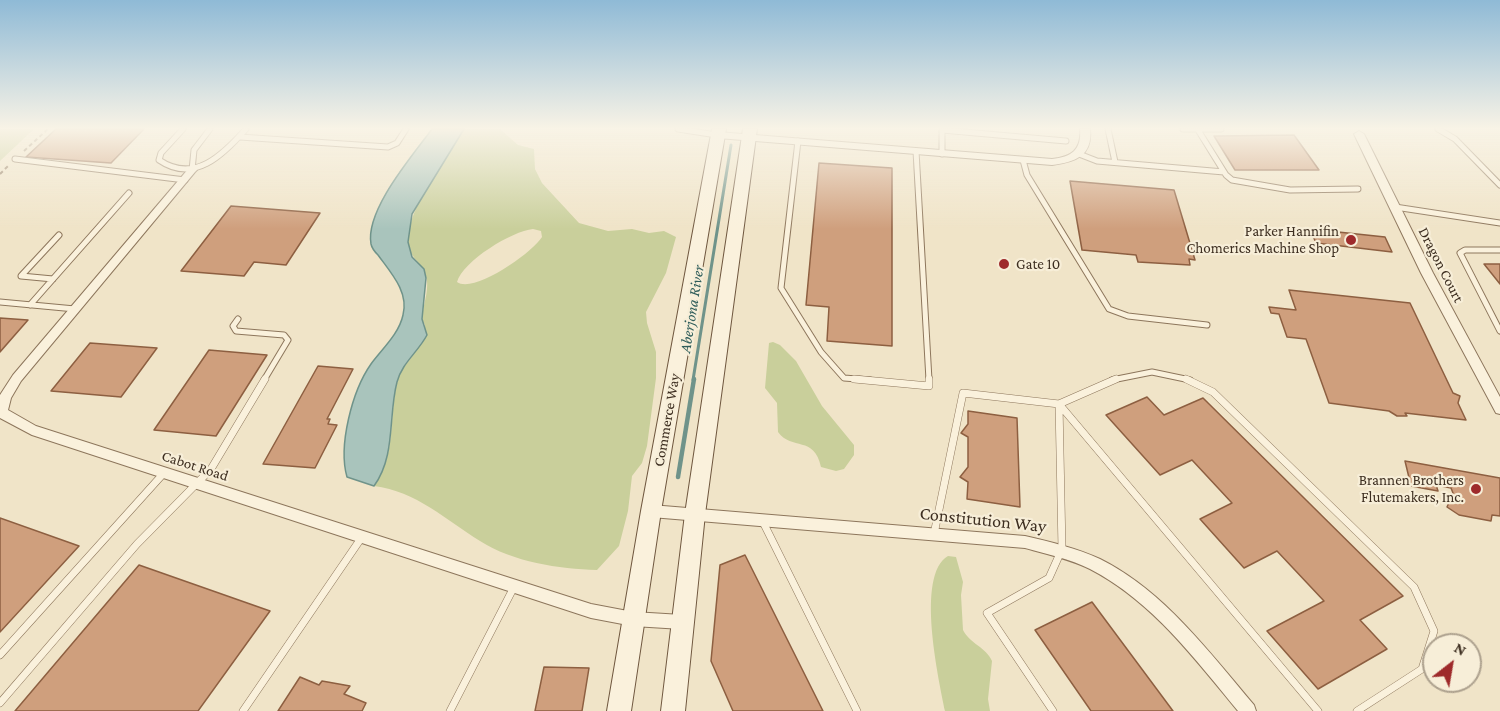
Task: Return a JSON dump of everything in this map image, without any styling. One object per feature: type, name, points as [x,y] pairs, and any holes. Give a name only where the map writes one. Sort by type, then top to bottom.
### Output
[{"type":"street","name":"Commerce Way","points":[[619,711],[651,511],[713,162]]},
{"type":"street","points":[[673,711],[695,514],[745,162]]},
{"type":"street","name":"Dragon Court","points":[[1374,162],[1500,409]]},
{"type":"street","name":"Cabot Road","points":[[188,175],[13,383],[1,405],[0,413],[32,430],[514,587],[591,610],[633,619],[682,622]]},
{"type":"street","name":"Constitution Way","points":[[651,511],[1025,542],[1062,549],[1100,565],[1151,601],[1174,622],[1248,711]]},
{"type":"lane","points":[[47,162],[188,175],[208,162]]},
{"type":"lane","points":[[162,162],[188,175]]},
{"type":"lane","points":[[188,175],[191,162]]},
{"type":"lane","points":[[796,162],[781,288],[820,352],[844,378],[929,386],[917,162]]},
{"type":"lane","points":[[1024,162],[1027,175],[1109,309],[1128,316],[1208,325]]},
{"type":"lane","points":[[1117,162],[1224,172]]},
{"type":"lane","points":[[1218,162],[1224,172],[1234,180],[1290,190],[1358,189]]},
{"type":"lane","points":[[1478,162],[1500,185]]},
{"type":"lane","points":[[30,304],[129,193]]},
{"type":"lane","points":[[1395,207],[1500,224]]},
{"type":"lane","points":[[53,279],[21,276],[59,235]]},
{"type":"lane","points":[[1500,250],[1465,250],[1460,254],[1500,331]]},
{"type":"lane","points":[[0,302],[75,309]]},
{"type":"lane","points":[[0,703],[137,544],[198,484],[214,465],[287,342],[284,335],[236,331],[233,326],[238,319]]},
{"type":"lane","points":[[934,534],[963,393],[1059,404],[1130,373],[1172,373],[1190,378],[1213,392],[1414,587],[1434,631],[1422,669],[1357,711]]},
{"type":"lane","points":[[1053,711],[987,613],[1049,578],[1062,549],[1059,404]]},
{"type":"lane","points":[[1059,404],[1318,711]]},
{"type":"lane","points":[[0,655],[163,474]]},
{"type":"lane","points":[[761,520],[857,711]]},
{"type":"lane","points":[[243,711],[363,537]]},
{"type":"lane","points":[[450,711],[514,587]]},
{"type":"green space","points":[[442,162],[535,162],[535,169],[542,183],[579,223],[608,231],[632,229],[649,233],[664,231],[676,237],[666,273],[646,312],[656,352],[656,378],[647,446],[642,463],[632,476],[628,511],[619,546],[597,570],[552,566],[507,554],[480,541],[417,500],[374,486],[381,475],[389,450],[399,377],[418,347],[425,325],[422,319],[427,278],[410,251],[409,228],[421,199]],"holes":[[[533,229],[541,231],[542,237],[527,252],[489,277],[465,284],[457,282],[468,265],[501,241]]]},
{"type":"green space","points":[[769,343],[780,345],[796,361],[822,406],[854,445],[854,455],[844,469],[836,471],[821,467],[813,451],[784,438],[778,432],[777,403],[765,388]]},
{"type":"green space","points":[[948,556],[956,557],[963,582],[961,595],[963,630],[992,661],[988,699],[990,711],[945,711],[938,676],[931,605],[933,584],[938,567]]},
{"type":"water","points":[[407,162],[444,162],[412,214],[408,242],[412,257],[424,269],[426,278],[422,319],[427,335],[399,375],[394,395],[389,449],[386,462],[374,486],[347,477],[344,450],[348,419],[364,375],[398,329],[403,315],[403,298],[398,283],[372,247],[371,230],[375,215]]},
{"type":"building","points":[[1230,162],[1313,162],[1319,170],[1235,170]]},
{"type":"building","points":[[819,163],[892,168],[892,346],[827,341],[829,307],[806,305]]},
{"type":"building","points":[[1070,181],[1174,190],[1195,260],[1189,259],[1190,265],[1138,262],[1136,255],[1082,250]]},
{"type":"building","points":[[231,206],[320,213],[286,265],[254,262],[244,276],[181,271]]},
{"type":"building","name":"Parker Hannifin Chomerics Machine Shop","points":[[1310,229],[1385,237],[1392,252],[1316,243]]},
{"type":"building","points":[[1484,264],[1500,264],[1500,284]]},
{"type":"building","points":[[1289,290],[1410,303],[1453,393],[1460,396],[1458,403],[1466,420],[1405,413],[1407,416],[1397,416],[1389,411],[1329,403],[1306,339],[1287,337],[1279,314],[1271,313],[1269,307],[1296,310]]},
{"type":"building","points":[[0,318],[28,320],[0,352]]},
{"type":"building","points":[[90,343],[157,348],[121,397],[51,391]]},
{"type":"building","points":[[209,350],[267,355],[216,436],[154,430]]},
{"type":"building","points":[[318,366],[353,369],[327,419],[330,419],[328,424],[337,425],[315,468],[263,464]]},
{"type":"building","points":[[1147,397],[1164,415],[1203,398],[1403,596],[1360,620],[1387,649],[1318,689],[1267,631],[1324,601],[1277,551],[1244,568],[1200,519],[1232,503],[1192,460],[1160,475],[1106,415]]},
{"type":"building","points":[[968,411],[1017,418],[1020,507],[967,499],[968,482],[960,477],[968,467],[968,437],[961,433],[968,424]]},
{"type":"building","name":"Brannen Brothers Flutemakers, Inc.","points":[[1405,461],[1500,478],[1500,516],[1492,515],[1491,521],[1459,515],[1447,507],[1453,493],[1451,488],[1436,485],[1438,491],[1411,486]]},
{"type":"building","points":[[0,518],[79,546],[0,632]]},
{"type":"building","points":[[745,555],[823,711],[733,711],[711,661],[720,565]]},
{"type":"building","points":[[139,565],[270,611],[198,711],[15,711]]},
{"type":"building","points":[[1092,602],[1173,711],[1091,711],[1035,630]]},
{"type":"building","points":[[544,667],[589,668],[582,711],[535,711]]},
{"type":"building","points":[[300,677],[319,685],[322,681],[350,686],[344,694],[366,703],[362,711],[278,711]]},
{"type":"waterway","name":"Aberjona River","points":[[693,380],[728,162]]},
{"type":"waterway","name":"Aberjona River","points":[[678,477],[694,379]]},
{"type":"place","name":"Parker Hannifin Chomerics Machine Shop","points":[[1351,240]]},
{"type":"place","name":"Gate 10","points":[[1004,264]]},
{"type":"place","name":"Brannen Brothers Flutemakers, Inc.","points":[[1476,489]]}]
